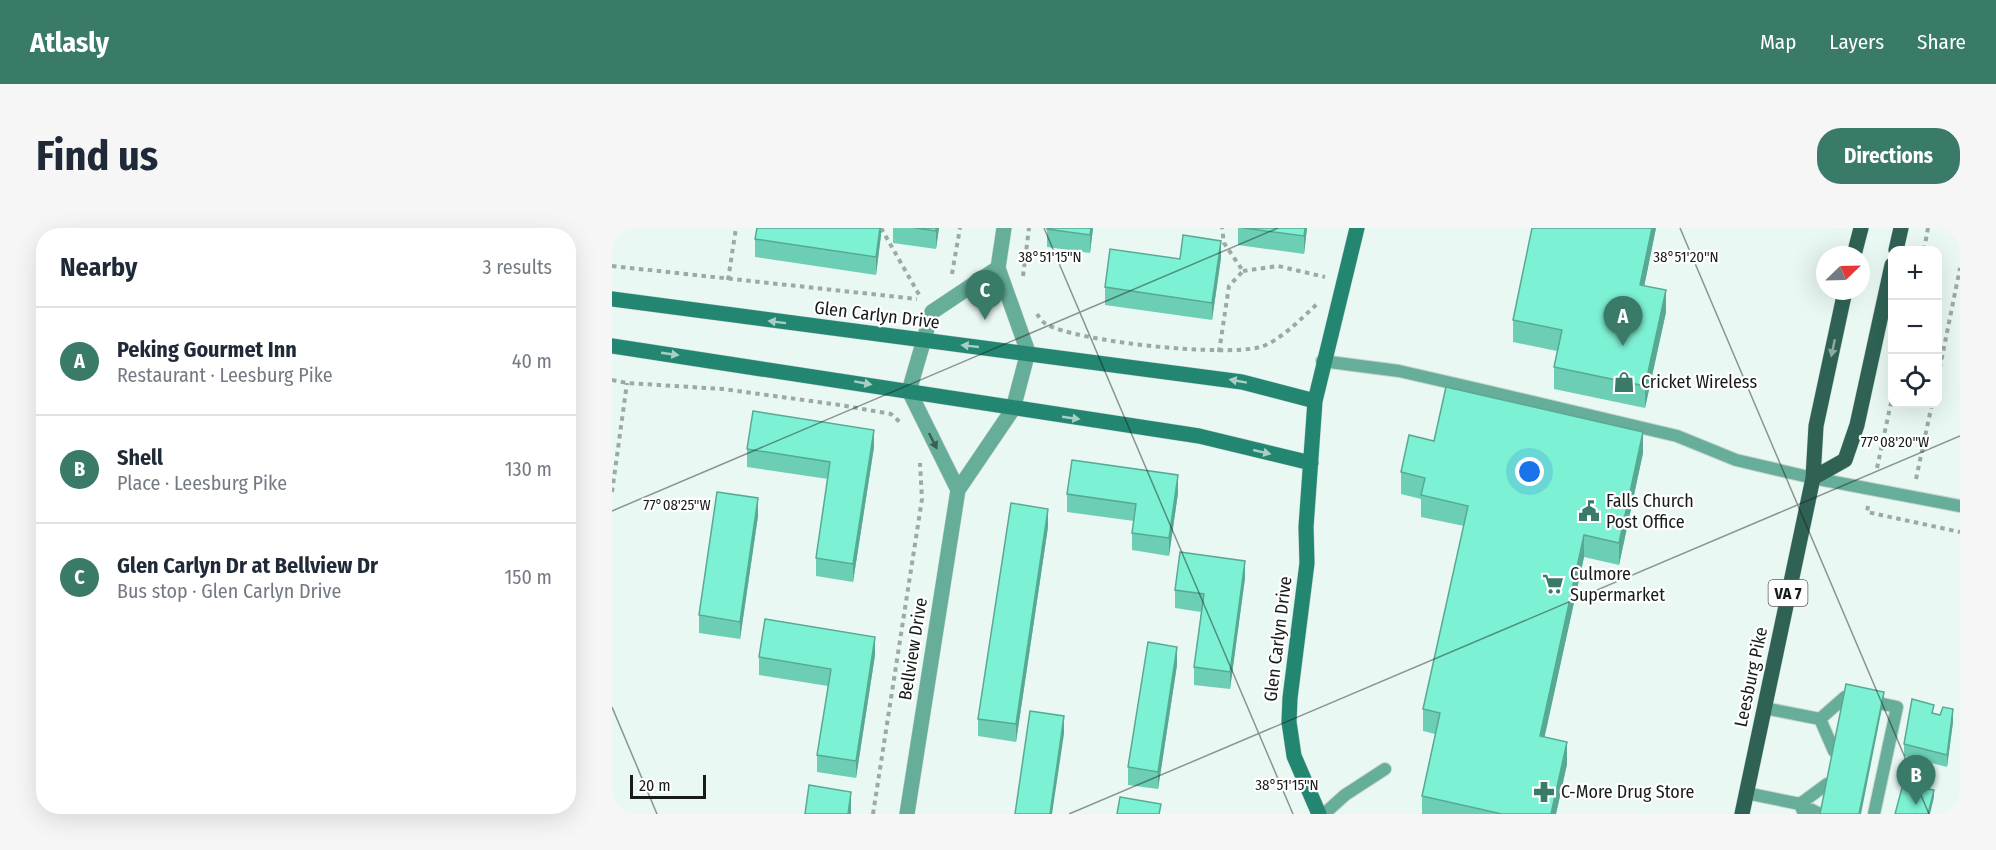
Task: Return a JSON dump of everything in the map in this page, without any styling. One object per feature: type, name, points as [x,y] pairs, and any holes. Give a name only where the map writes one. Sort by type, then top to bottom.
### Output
[{"type":"main road","points":[[1856,246],[1861,228]]},
{"type":"main road","points":[[1897,246],[1901,228]]},
{"type":"main road","points":[[1813,478],[1845,460],[1857,425],[1888,287]]},
{"type":"main road","name":"Leesburg Pike","points":[[1742,814],[1813,478],[1816,426],[1843,300]]},
{"type":"street","points":[[1004,228],[998,268],[1029,352]]},
{"type":"street","name":"Glen Carlyn Drive","points":[[1319,814],[1294,756],[1289,722],[1307,563],[1306,527],[1315,401],[1322,361],[1357,228]]},
{"type":"street","points":[[958,490],[909,391],[932,312],[998,268]]},
{"type":"street","name":"Glen Carlyn Drive","points":[[612,298],[1242,382],[1315,401]]},
{"type":"street","points":[[612,346],[1199,436],[1311,463]]},
{"type":"street","name":"Bellview Drive","points":[[907,814],[958,490],[1013,409],[1029,352]]},
{"type":"lane","points":[[1322,361],[1411,374],[1677,436],[1736,460],[1813,478],[1960,506]]},
{"type":"lane","points":[[1820,719],[1845,697]]},
{"type":"lane","points":[[1874,814],[1897,707],[1883,704]]},
{"type":"lane","points":[[1764,708],[1839,723]]},
{"type":"lane","points":[[1820,719],[1834,751]]},
{"type":"lane","points":[[1877,730],[1891,733]]},
{"type":"lane","points":[[1871,760],[1885,763]]},
{"type":"lane","points":[[1324,814],[1345,795],[1384,769]]},
{"type":"lane","points":[[1802,809],[1827,784]]},
{"type":"lane","points":[[1865,792],[1878,795]]},
{"type":"lane","points":[[1746,793],[1820,814]]},
{"type":"path","points":[[728,280],[736,228]]},
{"type":"path","points":[[881,228],[922,299]]},
{"type":"path","points":[[945,280],[953,274],[960,228]]},
{"type":"path","points":[[1022,282],[1029,228]]},
{"type":"path","points":[[1222,228],[1224,243],[1243,271]]},
{"type":"path","points":[[1925,246],[1928,228]]},
{"type":"path","points":[[612,266],[922,299],[929,293]]},
{"type":"path","points":[[1219,352],[1229,286],[1243,271],[1278,266],[1327,277]]},
{"type":"path","points":[[1324,285],[1329,267]]},
{"type":"path","points":[[1942,357],[1960,267]]},
{"type":"path","points":[[1035,311],[1045,324],[1099,339],[1219,352],[1261,347],[1296,325],[1319,302],[1322,294]]},
{"type":"path","points":[[612,380],[723,389],[840,405],[891,414],[904,426]]},
{"type":"path","points":[[612,492],[627,383]]},
{"type":"path","points":[[1877,468],[1891,408]]},
{"type":"path","points":[[1912,496],[1931,408]]},
{"type":"path","points":[[873,814],[922,499],[920,452]]},
{"type":"path","points":[[1869,501],[1867,512],[1960,532]]},
{"type":"building","points":[[757,228],[880,228],[876,257],[755,239]]},
{"type":"building","points":[[915,228],[936,228],[936,231]]},
{"type":"building","points":[[1047,228],[1091,228],[1090,235]]},
{"type":"building","points":[[1243,228],[1305,228],[1304,236]]},
{"type":"building","points":[[1532,228],[1652,228],[1640,285],[1666,290],[1645,386],[1554,367],[1562,330],[1513,320]]},
{"type":"building","points":[[1183,235],[1221,241],[1212,303],[1105,287],[1110,249],[1180,259]]},
{"type":"building","points":[[1446,387],[1643,432],[1619,543],[1584,535],[1540,736],[1567,742],[1551,814],[1502,814],[1422,796],[1440,713],[1423,709],[1468,506],[1421,495],[1425,478],[1401,472],[1409,435],[1434,441]]},
{"type":"building","points":[[753,411],[874,430],[853,564],[816,558],[830,462],[747,449]]},
{"type":"building","points":[[1072,460],[1178,475],[1169,538],[1132,533],[1136,504],[1067,494]]},
{"type":"building","points":[[717,492],[758,498],[740,622],[699,615]]},
{"type":"building","points":[[1011,503],[1048,509],[1016,724],[978,719]]},
{"type":"building","points":[[1180,552],[1245,561],[1230,672],[1194,667],[1204,594],[1175,590]]},
{"type":"building","points":[[765,619],[875,637],[856,761],[817,755],[831,669],[759,657]]},
{"type":"building","points":[[1148,642],[1177,647],[1158,772],[1128,767]]},
{"type":"building","points":[[1846,684],[1884,692],[1859,814],[1820,814]]},
{"type":"building","points":[[1912,699],[1934,705],[1932,713],[1940,715],[1943,707],[1953,709],[1947,755],[1904,744]]},
{"type":"building","points":[[1030,711],[1064,716],[1050,814],[1015,814]]},
{"type":"building","points":[[1903,784],[1934,790],[1928,814],[1895,814]]},
{"type":"building","points":[[809,785],[851,792],[848,814],[805,814]]},
{"type":"building","points":[[1120,797],[1161,804],[1159,814],[1117,814]]},
{"type":"place","name":"Glen Carlyn Dr at Bellview Dr","points":[[985,320]]},
{"type":"place","name":"Peking Gourmet Inn","points":[[1623,346]]},
{"type":"place","name":"Cricket Wireless","points":[[1624,382]]},
{"type":"place","name":"Falls Church Post Office","points":[[1589,511]]},
{"type":"place","name":"Culmore Supermarket","points":[[1553,584]]},
{"type":"place","name":"C-More Drug Store","points":[[1544,792]]},
{"type":"place","name":"Shell","points":[[1916,805]]}]
